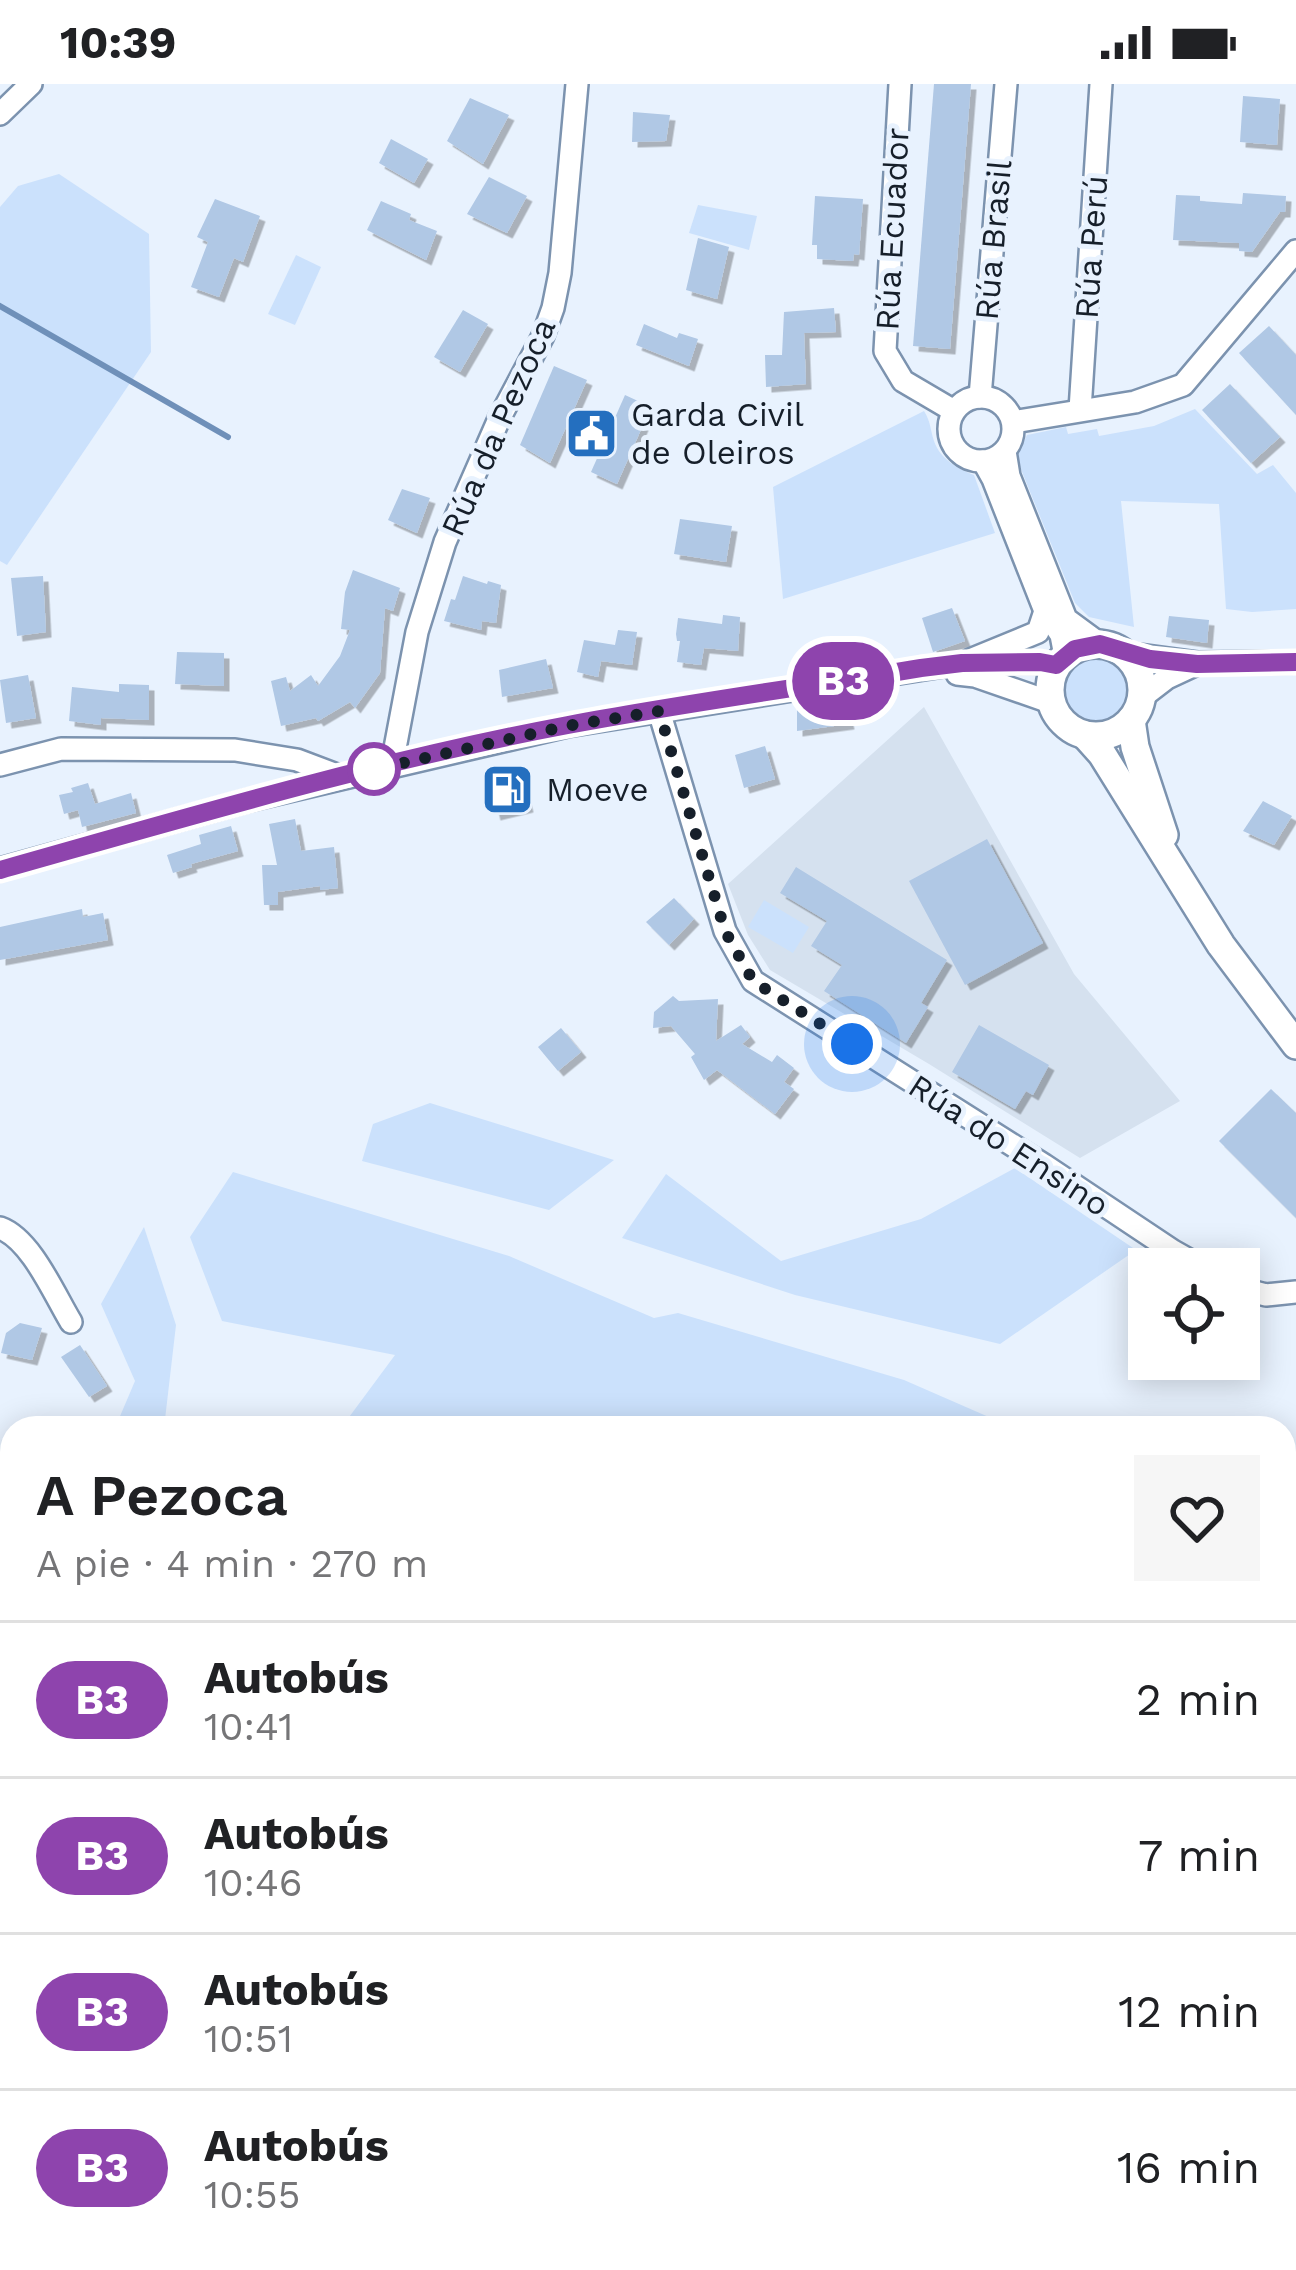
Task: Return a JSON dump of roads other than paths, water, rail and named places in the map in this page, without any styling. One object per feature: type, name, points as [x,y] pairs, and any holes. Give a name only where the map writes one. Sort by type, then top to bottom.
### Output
[{"type":"main road","points":[[1174,868],[1135,747],[1139,673],[1112,648],[1087,645],[1060,660],[1049,689],[1050,702],[1063,723],[1085,735],[1102,754],[1221,945],[1296,1045]]},
{"type":"main road","points":[[1085,735],[1110,734],[1136,709]]},
{"type":"street","points":[[0,114],[31,84]]},
{"type":"street","name":"Rúa da Pezoca","points":[[392,764],[417,632],[446,542],[553,308],[577,84]]},
{"type":"street","name":"Rúa Ecuador","points":[[900,84],[885,351],[903,381],[954,411]]},
{"type":"street","name":"Rúa Brasil","points":[[980,397],[1006,84]]},
{"type":"street","name":"Rúa Perú","points":[[1080,410],[1101,84]]},
{"type":"street","points":[[1013,422],[1135,402],[1183,385],[1296,251]]},
{"type":"street","points":[[980,397],[1004,406],[1013,422],[1005,451],[983,461],[963,456],[949,429],[954,411],[980,397]]},
{"type":"street","points":[[1005,451],[1010,476],[1066,619],[1112,648],[1150,659],[1197,664],[1296,662]]},
{"type":"street","points":[[0,869],[392,764],[567,726],[921,668],[1060,660],[1061,635],[1046,611],[983,461]]},
{"type":"street","points":[[962,663],[1037,632],[1046,611]]},
{"type":"street","points":[[1136,709],[1179,671],[1197,664]]},
{"type":"street","points":[[921,668],[975,676],[1050,702]]},
{"type":"street","name":"Rúa do Ensino","points":[[659,711],[725,931],[753,981],[1166,1248]]},
{"type":"street","points":[[0,765],[61,749],[235,750],[297,760],[343,777]]},
{"type":"street","points":[[0,1228],[22,1242],[71,1322]]},
{"type":"street","points":[[1260,1293],[1296,1292]]},
{"type":"waterway","points":[[0,306],[228,437]]},
{"type":"place","name":"Garda Civil de Oleiros","points":[[592,433]]},
{"type":"place","name":"Moeve","points":[[507,789]]}]
